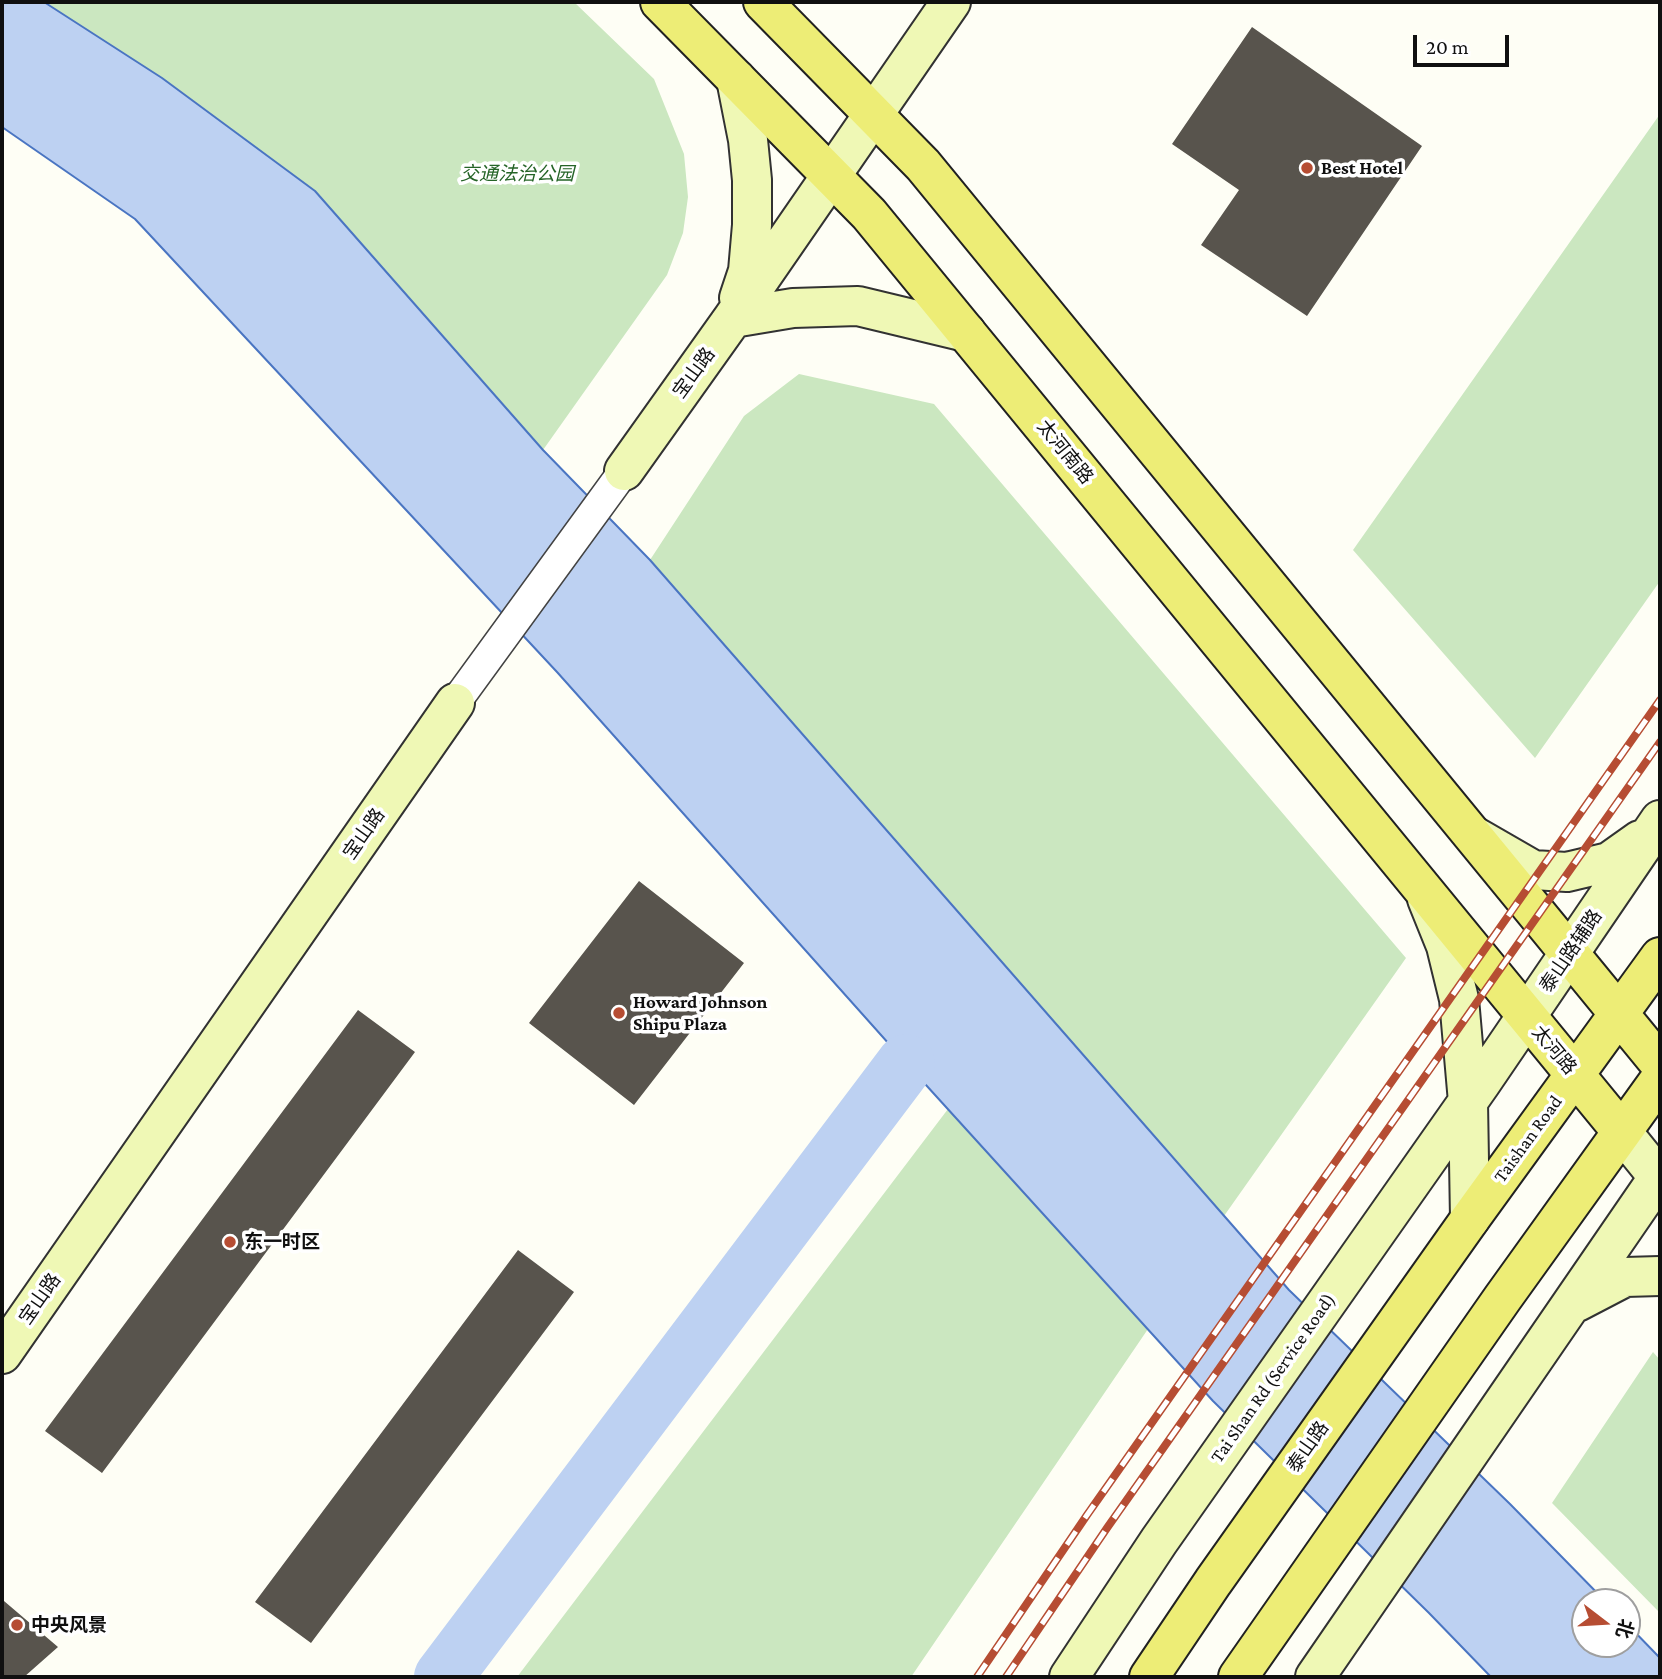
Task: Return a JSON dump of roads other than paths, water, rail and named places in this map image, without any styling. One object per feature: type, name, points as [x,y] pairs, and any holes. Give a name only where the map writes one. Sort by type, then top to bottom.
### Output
[{"type":"main road","name":"太河南路","points":[[660,2],[869,214],[1449,920]]},
{"type":"main road","points":[[762,2],[923,165],[1660,1064]]},
{"type":"main road","name":"太河路","points":[[1449,920],[1622,1132]]},
{"type":"main road","name":"Taishan Road","points":[[1470,1219],[1660,957]]},
{"type":"main road","points":[[1238,1677],[1660,1079]]},
{"type":"main road","name":"泰山路","points":[[1149,1677],[1213,1582],[1470,1219]]},
{"type":"street","name":"宝山路","points":[[2,1354],[455,703],[733,318],[951,2]]},
{"type":"street","points":[[736,79],[748,141],[752,180],[752,225],[748,271],[733,318],[793,308],[858,306],[965,331]]},
{"type":"street","points":[[1474,836],[1533,870],[1567,872],[1609,862],[1657,825]]},
{"type":"street","name":"泰山路辅路","points":[[1468,1102],[1657,825]]},
{"type":"street","points":[[1424,890],[1446,946],[1459,999],[1468,1102],[1470,1219]]},
{"type":"street","name":"Tai Shan Rd (Service Road)","points":[[1069,1677],[1159,1541],[1468,1102]]},
{"type":"street","name":"太河路","points":[[1622,1132],[1660,1177]]},
{"type":"street","points":[[1315,1677],[1660,1177]]},
{"type":"street","points":[[1572,1305],[1626,1277],[1660,1276]]},
{"type":"water","points":[[2,2],[44,2],[162,78],[315,191],[543,450],[650,560],[1289,1290],[1510,1504],[1592,1588],[1571,1588],[1571,1658],[1641,1658],[1641,1638],[1660,1658],[1660,1677],[1491,1677],[1213,1401],[906,1063],[557,672],[135,219],[2,127]]},
{"type":"waterway","points":[[443,1677],[906,1063]]},
{"type":"railway","points":[[977,1677],[1087,1515],[1660,700]]},
{"type":"railway","points":[[1006,1677],[1107,1528],[1660,742]]},
{"type":"place","name":"Best Hotel","points":[[1307,168]]},
{"type":"place","name":"Howard Johnson Shipu Plaza","points":[[619,1013]]},
{"type":"place","name":"东一时区","points":[[230,1242]]},
{"type":"place","name":"中央风景","points":[[17,1625]]},
{"type":"park label","name":"交通法治公园","points":[[517,174]]}]
